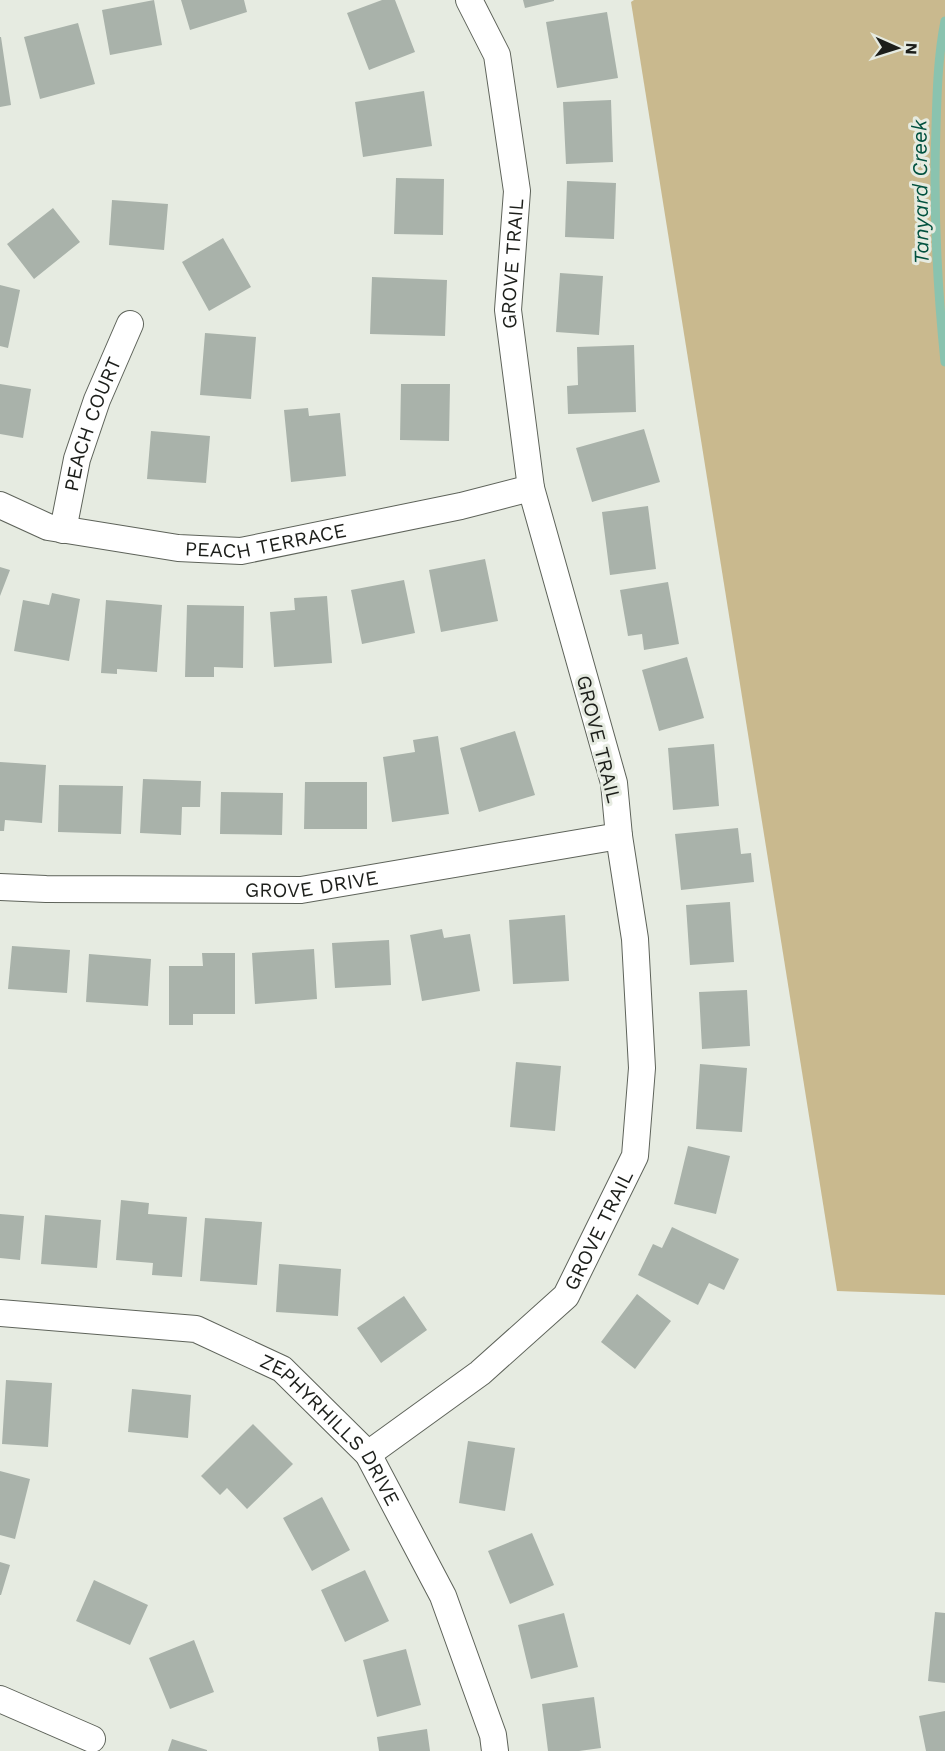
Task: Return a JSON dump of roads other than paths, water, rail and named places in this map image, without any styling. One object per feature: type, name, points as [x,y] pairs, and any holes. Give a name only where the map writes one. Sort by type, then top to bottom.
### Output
[{"type":"street","name":"GROVE TRAIL","points":[[368,1454],[480,1373],[566,1296],[635,1156],[642,1068],[635,939],[619,836],[614,783],[531,488],[508,310],[517,191],[497,55],[469,0]]},
{"type":"street","name":"PEACH COURT","points":[[63,530],[77,459],[96,400],[130,324]]},
{"type":"street","name":"PEACH TERRACE","points":[[0,505],[48,527],[63,530],[178,548],[241,551],[461,506],[531,488]]},
{"type":"street","name":"GROVE DRIVE","points":[[0,886],[58,889],[301,890],[619,836]]},
{"type":"street","name":"ZEPHYRHILLS DRIVE","points":[[0,1313],[196,1329],[282,1369],[368,1454],[443,1596],[493,1735],[495,1751]]},
{"type":"street","points":[[0,1699],[92,1739]]},
{"type":"waterway","name":"Tanyard Creek","points":[[945,21],[937,87],[935,156],[935,215],[945,362]]}]
